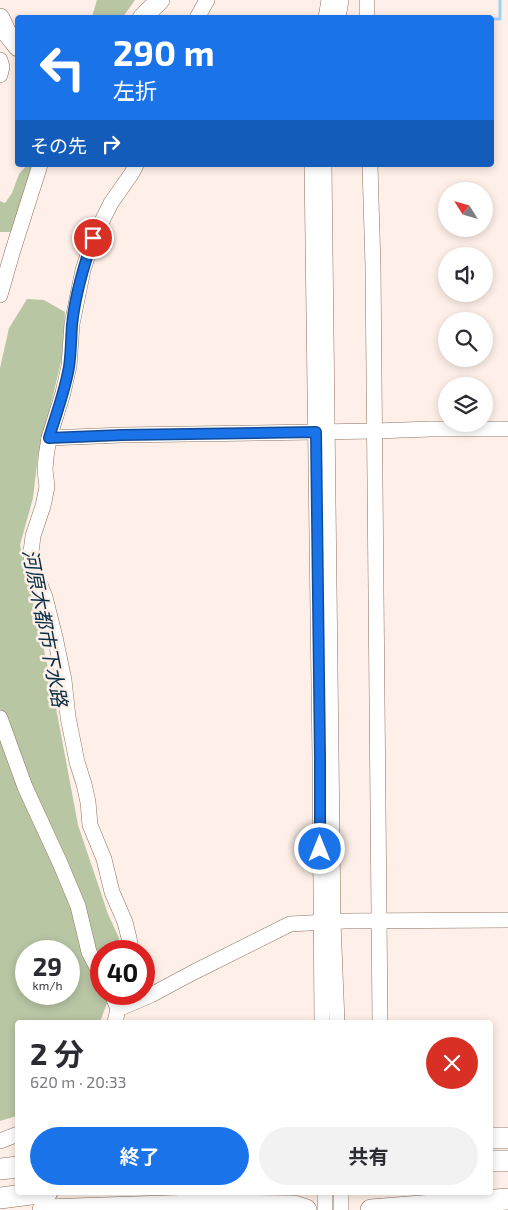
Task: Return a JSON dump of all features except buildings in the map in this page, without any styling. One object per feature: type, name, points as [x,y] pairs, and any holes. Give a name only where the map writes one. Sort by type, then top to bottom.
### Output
[{"type":"highway","points":[[493,1138],[508,1138]]},
{"type":"highway","points":[[493,1161],[508,1161]]},
{"type":"highway","points":[[0,1169],[15,1167]]},
{"type":"highway","points":[[493,1174],[508,1174]]},
{"type":"highway","points":[[0,1185],[15,1183]]},
{"type":"highway","points":[[0,1198],[24,1195]]},
{"type":"highway","points":[[371,1210],[508,1199]]},
{"type":"highway","points":[[43,1210],[206,1205],[294,1206],[306,1210]]},
{"type":"main road","points":[[145,15],[160,0]]},
{"type":"main road","points":[[0,18],[7,33],[15,43]]},
{"type":"street","points":[[199,15],[208,0]]},
{"type":"street","points":[[326,15],[329,0]]},
{"type":"street","points":[[338,15],[341,0]]},
{"type":"street","points":[[367,0],[368,15]]},
{"type":"street","points":[[0,60],[2,67],[0,75]]},
{"type":"street","points":[[0,295],[6,247],[39,167]]},
{"type":"street","points":[[129,940],[125,922],[112,892],[104,859],[90,825],[86,793],[75,753],[68,717],[64,680],[55,637],[45,598],[32,565],[31,552],[47,487],[45,470],[49,438],[67,375],[74,309],[83,270],[93,238],[111,203],[135,167]]},
{"type":"street","points":[[312,167],[312,269],[322,432]]},
{"type":"street","points":[[324,167],[320,758],[327,922],[337,1020]]},
{"type":"street","points":[[370,167],[375,431],[380,1020]]},
{"type":"street","points":[[49,438],[132,434],[508,429]]},
{"type":"street","points":[[0,718],[25,787],[78,906],[90,954]]},
{"type":"street","points":[[123,1007],[151,995],[290,924],[508,920]]},
{"type":"street","points":[[322,1020],[327,922]]},
{"type":"street","points":[[0,1141],[15,1135]]},
{"type":"street","points":[[325,1195],[325,1210]]},
{"type":"street","points":[[341,1195],[341,1210]]},
{"type":"green space","points":[[97,0],[135,0],[124,15],[93,15]]},
{"type":"green space","points":[[25,167],[33,167],[12,232],[0,232],[0,201],[5,203],[12,193],[19,174]]},
{"type":"green space","points":[[27,299],[44,300],[65,312],[62,357],[38,455],[33,498],[20,545],[51,681],[78,825],[108,914],[119,940],[90,940],[90,1005],[106,1005],[101,1020],[15,1020],[15,1117],[0,1121],[0,368],[9,328]]},
{"type":"waterway","points":[[494,19],[500,19],[500,0]]},
{"type":"route","points":[[93,238],[74,309],[69,366],[49,438],[316,432],[320,849]]},
{"type":"water label","name":"河原木都市下水路","points":[[45,628]]}]
